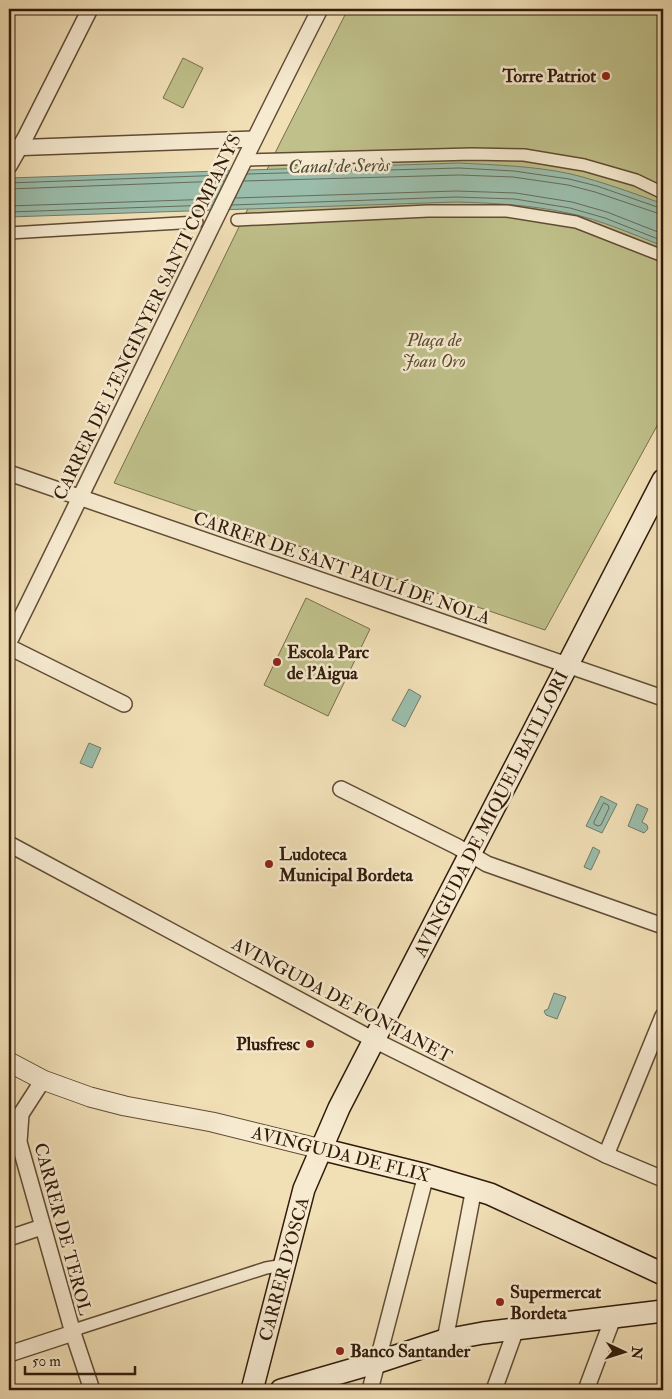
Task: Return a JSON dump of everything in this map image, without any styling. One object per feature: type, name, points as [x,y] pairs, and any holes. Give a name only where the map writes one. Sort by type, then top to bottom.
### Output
[{"type":"main road","name":"AVINGUDA DE MIQUEL BATLLORI","points":[[321,1149],[339,1108],[663,480]]},
{"type":"main road","name":"AVINGUDA DE FLIX","points":[[321,1149],[474,1188],[505,1200],[663,1274]]},
{"type":"main road","name":"CARRER D'OSCA","points":[[252,1390],[304,1189],[321,1149]]},
{"type":"main road","points":[[281,1390],[378,1362],[445,1340],[483,1332],[663,1311]]},
{"type":"street","points":[[9,166],[14,148],[90,9]]},
{"type":"street","name":"CARRER DE L'ENGINYER SANTI COMPANYS","points":[[9,642],[254,139],[320,9]]},
{"type":"street","points":[[14,148],[254,139]]},
{"type":"street","points":[[244,160],[472,154],[524,155],[593,167],[636,180],[663,193]]},
{"type":"street","points":[[237,220],[428,211],[508,211],[576,222],[663,256]]},
{"type":"street","points":[[9,233],[197,222]]},
{"type":"street","name":"CARRER DE SANT PAULÍ DE NOLA","points":[[9,473],[663,698]]},
{"type":"street","points":[[9,647],[124,704]]},
{"type":"street","points":[[341,789],[456,846],[487,864],[663,926]]},
{"type":"street","name":"AVINGUDA DE FONTANET","points":[[9,844],[374,1040],[606,1155],[663,1178]]},
{"type":"street","points":[[606,1155],[663,1016]]},
{"type":"street","name":"AVINGUDA DE FLIX","points":[[9,1062],[43,1080],[125,1106],[212,1122],[321,1149]]},
{"type":"street","name":"CARRER DE TEROL","points":[[43,1080],[15,1116],[19,1142],[73,1333],[92,1390]]},
{"type":"street","points":[[370,1390],[426,1175]]},
{"type":"street","points":[[445,1340],[474,1188]]},
{"type":"street","points":[[9,1238],[42,1227]]},
{"type":"street","points":[[9,1354],[73,1333],[80,1328],[257,1271],[284,1265]]},
{"type":"street","points":[[586,1390],[613,1318]]},
{"type":"street","points":[[494,1390],[516,1329]]},
{"type":"green space","name":"Plaça de Joan Oro","points":[[348,9],[663,9],[663,415],[545,630],[114,483],[280,143]]},
{"type":"green space","points":[[183,58],[203,68],[183,108],[163,98]]},
{"type":"green space","points":[[306,598],[370,629],[328,716],[264,685]]},
{"type":"water","points":[[459,163],[557,171],[606,184],[663,204],[663,246],[592,219],[568,213],[540,208],[484,203],[456,202],[9,217],[9,178]]},
{"type":"water","points":[[409,689],[421,696],[405,727],[392,720]]},
{"type":"water","points":[[89,743],[101,748],[92,768],[80,763]]},
{"type":"water","points":[[601,796],[617,804],[602,833],[586,826]]},
{"type":"water","points":[[637,804],[648,809],[642,822],[647,825],[648,829],[644,833],[628,826]]},
{"type":"water","points":[[593,847],[600,851],[591,870],[584,867]]},
{"type":"water","points":[[554,993],[566,997],[557,1019],[546,1015],[544,1011],[548,1009]]},
{"type":"place","name":"Torre Patriot","points":[[606,76]]},
{"type":"place","name":"Escola Parc de l'Aigua","points":[[277,662]]},
{"type":"place","name":"Ludoteca Municipal Bordeta","points":[[269,864]]},
{"type":"place","name":"Plusfresc","points":[[310,1044]]},
{"type":"place","name":"Supermercat Bordeta","points":[[500,1302]]},
{"type":"place","name":"Banco Santander","points":[[340,1351]]},
{"type":"water label","name":"Canal de Seròs","points":[[339,165]]}]
